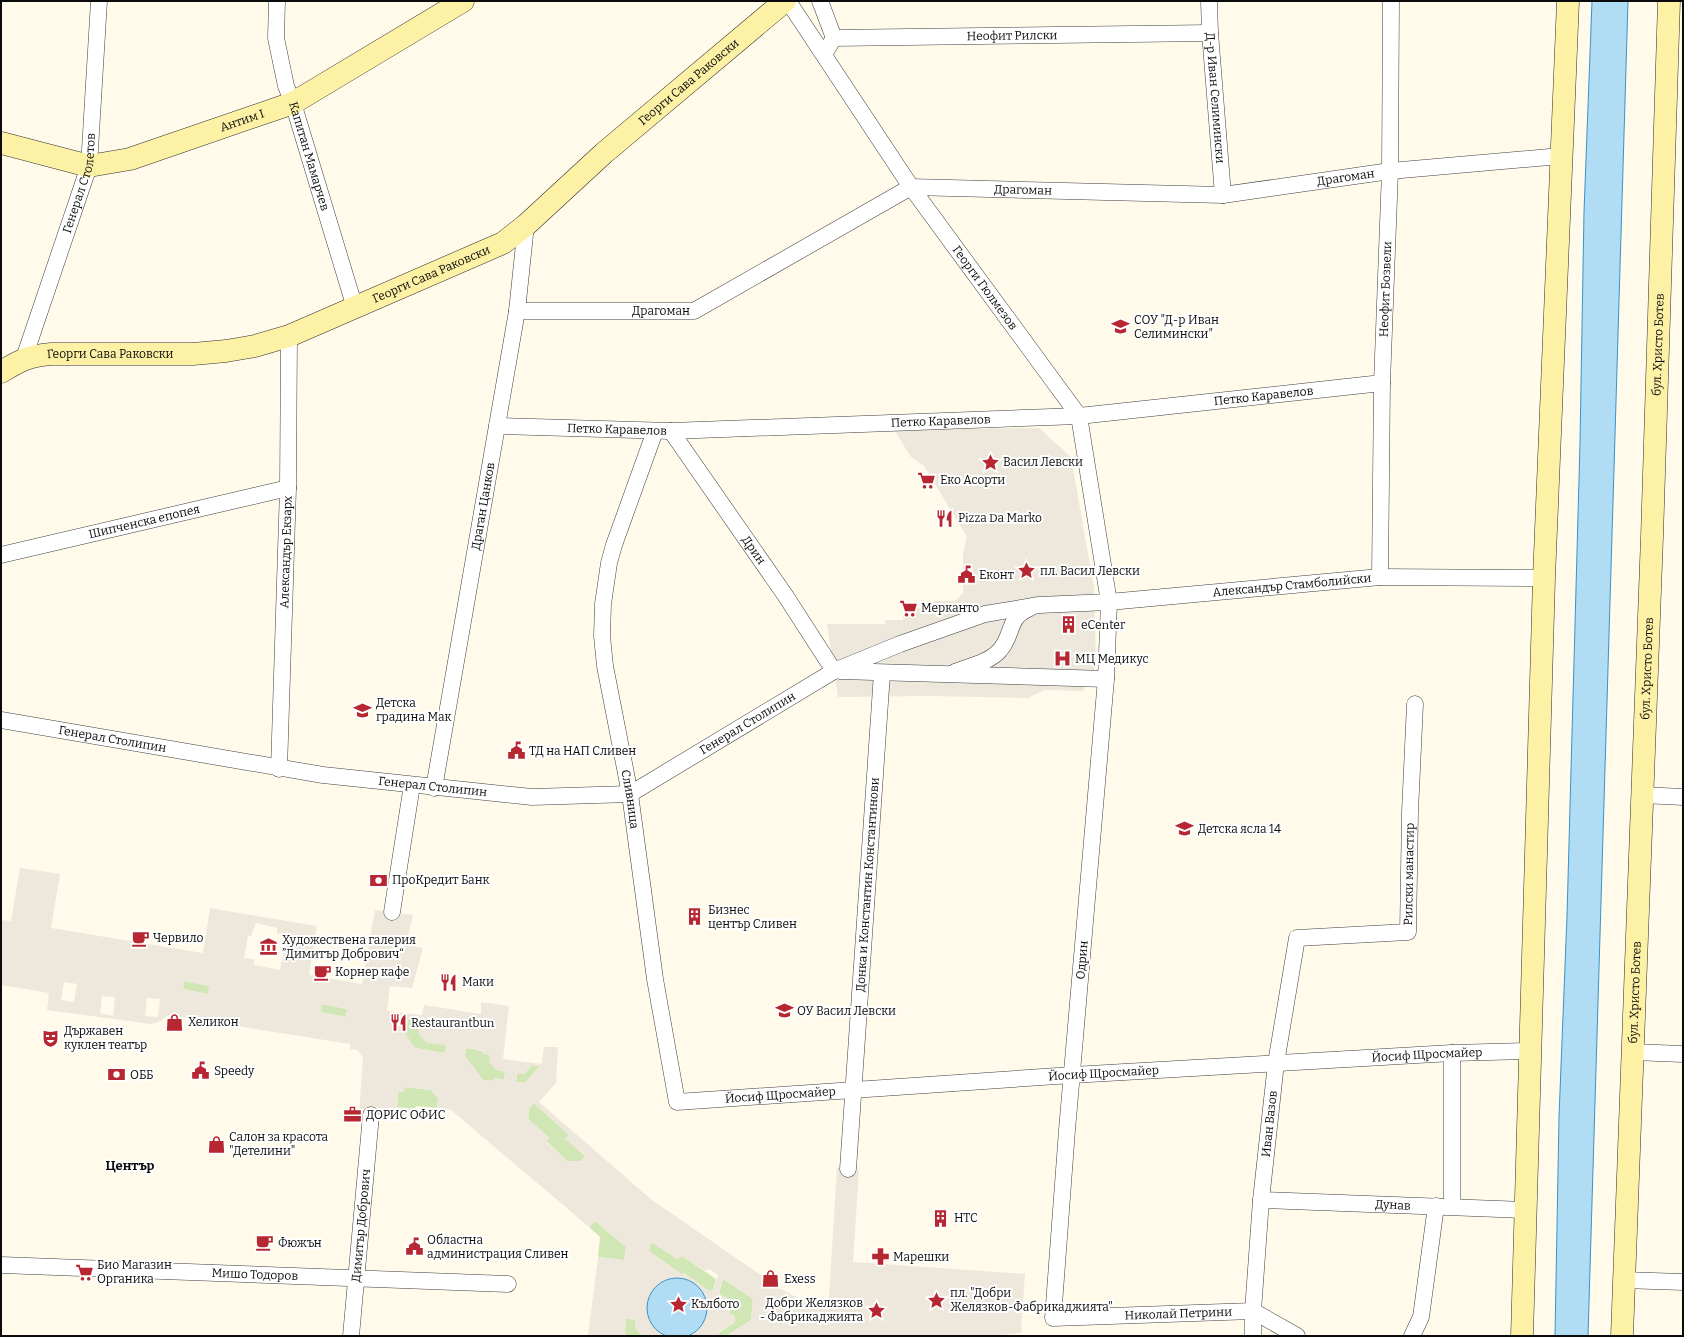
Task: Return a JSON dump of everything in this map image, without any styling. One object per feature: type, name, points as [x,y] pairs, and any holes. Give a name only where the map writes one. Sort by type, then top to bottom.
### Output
[{"type":"main road","name":"Антим I","points":[[1,143],[89,166],[130,159],[293,103],[463,1]]},
{"type":"main road","name":"Георги Сава Раковски","points":[[1,372],[24,358],[52,354],[193,354],[226,351],[255,346],[289,336],[503,242],[526,225],[604,153],[785,1]]},
{"type":"main road","points":[[1522,1336],[1544,578],[1568,1]]},
{"type":"main road","name":"бул. Христо Ботев","points":[[1622,1336],[1622,1280],[1642,795],[1669,1]]},
{"type":"street","name":"Генерал Столетов","points":[[24,358],[89,166],[99,1]]},
{"type":"street","name":"Капитан Мамарчев","points":[[277,1],[276,38],[286,86],[293,103],[355,308]]},
{"type":"street","name":"Георги Гюлмезов","points":[[788,1],[911,187],[1078,416],[1108,602]]},
{"type":"street","points":[[820,1],[834,38],[824,54]]},
{"type":"street","name":"Д-р Иван Селимински","points":[[1209,1],[1210,33],[1223,195]]},
{"type":"street","name":"Неофит Бозвели","points":[[1380,577],[1382,383],[1390,171],[1391,1]]},
{"type":"street","name":"Неофит Рилски","points":[[834,38],[1210,33]]},
{"type":"street","name":"Драгоман","points":[[517,310],[694,311],[911,187],[1223,195],[1390,171],[1561,156]]},
{"type":"street","name":"Драган Цанков","points":[[434,788],[517,310],[526,225]]},
{"type":"street","name":"Александър Екзарх","points":[[278,769],[288,488],[289,336]]},
{"type":"street","name":"Петко Каравелов","points":[[497,426],[671,431],[1078,416],[1382,383]]},
{"type":"street","name":"Сливница","points":[[655,431],[614,544],[609,563],[603,604],[602,636],[605,666],[630,794],[655,978],[676,1102]]},
{"type":"street","name":"Дрин","points":[[671,431],[785,595],[834,671]]},
{"type":"street","name":"Шипченска епопея","points":[[1,555],[288,488]]},
{"type":"street","name":"Александър Стамболийски","points":[[1039,605],[1108,602],[1380,577],[1544,578]]},
{"type":"street","name":"Одрин","points":[[1053,1318],[1106,679],[1108,602]]},
{"type":"street","points":[[948,675],[992,658],[1005,643],[1017,616],[1028,609],[1039,605]]},
{"type":"street","name":"Генерал Столипин","points":[[1,720],[278,769],[434,788],[532,798],[630,794],[834,671],[900,644],[985,614],[1039,605]]},
{"type":"street","points":[[834,671],[1106,679]]},
{"type":"street","name":"Донка и Константин Константинови","points":[[848,1169],[882,673]]},
{"type":"street","name":"Рилски манастир","points":[[1297,938],[1408,932],[1410,812],[1415,704]]},
{"type":"street","points":[[392,912],[412,785]]},
{"type":"street","points":[[1642,795],[1683,797]]},
{"type":"street","name":"Иван Вазов","points":[[1253,1336],[1253,1311],[1261,1200],[1276,1063],[1297,938]]},
{"type":"street","name":"Йосиф Щросмайер","points":[[676,1102],[1072,1075],[1452,1053],[1530,1051]]},
{"type":"street","points":[[1632,1052],[1683,1054]]},
{"type":"street","points":[[1452,1053],[1452,1206]]},
{"type":"street","name":"Димитър Добрович","points":[[351,1336],[371,1115]]},
{"type":"street","name":"Дунав","points":[[1261,1200],[1452,1206],[1525,1210]]},
{"type":"street","points":[[1412,1336],[1421,1317],[1436,1206]]},
{"type":"street","name":"Мишо Тодоров","points":[[1,1265],[508,1284]]},
{"type":"street","points":[[1622,1280],[1683,1282]]},
{"type":"street","points":[[1253,1311],[1297,1336]]},
{"type":"street","name":"Николай Петрини","points":[[1053,1318],[1253,1311]]},
{"type":"green space","points":[[184,981],[210,986],[208,994],[183,989]]},
{"type":"green space","points":[[322,1004],[347,1009],[346,1017],[320,1012]]},
{"type":"green space","points":[[408,1019],[421,1022],[446,1046],[445,1053],[415,1048],[405,1034]]},
{"type":"green space","points":[[466,1048],[484,1052],[492,1058],[505,1072],[504,1080],[495,1078],[494,1081],[483,1080],[465,1056]]},
{"type":"green space","points":[[532,1065],[540,1066],[525,1083],[516,1082],[517,1073],[524,1074]]},
{"type":"green space","points":[[405,1087],[431,1090],[438,1099],[437,1108],[416,1106],[415,1109],[397,1107],[398,1092]]},
{"type":"green space","points":[[534,1103],[569,1135],[566,1139],[585,1156],[581,1161],[567,1161],[546,1141],[549,1138],[528,1119],[529,1108]]},
{"type":"green space","points":[[595,1221],[626,1247],[624,1260],[598,1257],[600,1237],[589,1227]]},
{"type":"green space","points":[[653,1243],[677,1259],[682,1256],[716,1279],[713,1290],[709,1291],[684,1273],[683,1275],[650,1252],[650,1245]]},
{"type":"green space","points":[[723,1279],[753,1299],[751,1320],[726,1336],[720,1336],[718,1333],[735,1322],[719,1293]]},
{"type":"green space","points":[[626,1318],[636,1320],[635,1327],[642,1336],[627,1336],[625,1333]]},
{"type":"shaded area","name":"пл. Васил Левски","points":[[1039,428],[1071,457],[1094,588],[1096,666],[1083,691],[1045,690],[1028,698],[930,696],[838,697],[827,624],[885,624],[885,620],[903,620],[903,616],[910,609],[934,608],[934,601],[955,601],[963,593],[963,553],[967,537],[924,466],[911,457],[894,430]]},
{"type":"shaded area","points":[[20,868],[60,874],[51,928],[203,953],[210,908],[317,926],[309,975],[362,984],[375,910],[413,915],[406,945],[423,948],[412,988],[390,986],[387,1011],[422,1015],[424,1005],[481,1014],[481,1002],[509,1006],[503,1059],[542,1064],[544,1047],[558,1047],[556,1083],[539,1102],[652,1200],[781,1289],[815,1307],[829,1297],[837,1168],[859,1170],[853,1262],[1025,1274],[1021,1333],[991,1336],[726,1336],[751,1320],[753,1299],[723,1279],[719,1293],[732,1301],[730,1314],[735,1316],[735,1322],[718,1332],[720,1336],[690,1336],[695,1333],[658,1333],[664,1336],[642,1336],[635,1327],[636,1320],[626,1318],[625,1333],[627,1336],[588,1336],[598,1257],[624,1260],[626,1247],[595,1221],[589,1227],[451,1110],[437,1108],[438,1099],[431,1090],[405,1087],[404,1092],[398,1092],[397,1107],[415,1109],[414,1116],[399,1115],[398,1118],[359,1114],[363,1058],[358,1050],[350,1049],[350,1044],[168,1015],[159,1022],[151,1024],[47,1010],[49,993],[1,985],[1,920],[11,921]],"holes":[[[256,923],[277,928],[277,933],[287,936],[280,970],[254,965],[254,959],[244,958],[248,936],[251,936]],[[184,981],[209,986],[208,994],[183,989]],[[64,982],[77,984],[74,1002],[61,1000]],[[102,996],[115,997],[113,1016],[100,1013]],[[147,998],[160,999],[158,1017],[145,1016]],[[322,1004],[347,1009],[346,1017],[321,1012]],[[408,1019],[420,1022],[418,1033],[426,1043],[446,1045],[445,1053],[415,1048],[405,1034]],[[466,1048],[481,1050],[482,1054],[490,1055],[489,1062],[496,1070],[505,1072],[504,1080],[494,1078],[493,1081],[483,1080],[465,1056]],[[532,1065],[539,1066],[525,1083],[516,1082],[517,1074],[524,1074]],[[534,1103],[569,1135],[565,1139],[585,1156],[581,1161],[567,1161],[546,1142],[549,1137],[528,1119],[529,1108]],[[653,1243],[677,1259],[682,1256],[705,1271],[709,1269],[718,1275],[713,1290],[709,1291],[683,1272],[683,1275],[650,1252],[650,1245]]]},
{"type":"water","points":[[1592,1],[1628,1],[1588,1336],[1555,1336],[1559,1117],[1567,916],[1580,443],[1584,212]]},
{"type":"water","points":[[671,1278],[683,1278],[694,1283],[702,1291],[707,1302],[705,1320],[694,1333],[683,1338],[671,1338],[660,1333],[652,1325],[647,1314],[647,1302],[652,1291],[660,1283]]},
{"type":"place","name":"СОУ \"Д-р Иван Селимински\"","points":[[1121,327]]},
{"type":"place","name":"Васил Левски","points":[[990,462]]},
{"type":"place","name":"Еко Асорти","points":[[927,480]]},
{"type":"place","name":"Pizza Da Marko","points":[[945,518]]},
{"type":"place","name":"пл. Васил Левски","points":[[1027,571]]},
{"type":"place","name":"Еконт","points":[[966,575]]},
{"type":"place","name":"Мерканто","points":[[908,608]]},
{"type":"place","name":"eCenter","points":[[1068,625]]},
{"type":"place","name":"МЦ Медикус","points":[[1062,659]]},
{"type":"place","name":"Детска градина Мак","points":[[363,710]]},
{"type":"place","name":"ТД на НАП Сливен","points":[[516,751]]},
{"type":"place","name":"Детска ясла 14","points":[[1185,829]]},
{"type":"place","name":"ПроКредит Банк","points":[[379,880]]},
{"type":"place","name":"Бизнес център Сливен","points":[[695,917]]},
{"type":"place","name":"Червило","points":[[140,938]]},
{"type":"place","name":"Художествена галерия ”Димитър Добрович“","points":[[269,947]]},
{"type":"place","name":"Корнер кафе","points":[[322,972]]},
{"type":"place","name":"Маки","points":[[449,982]]},
{"type":"place","name":"ОУ Васил Левски","points":[[784,1011]]},
{"type":"place","name":"Хеликон","points":[[175,1022]]},
{"type":"place","name":"Restaurantbun","points":[[398,1023]]},
{"type":"place","name":"Държавен куклен театър","points":[[51,1038]]},
{"type":"place","name":"Speedy","points":[[201,1071]]},
{"type":"place","name":"ОББ","points":[[117,1075]]},
{"type":"place","name":"ДОРИС ОФИС","points":[[353,1115]]},
{"type":"place","name":"Салон за красота \"Детелини\"","points":[[216,1144]]},
{"type":"place","name":"НТС","points":[[941,1218]]},
{"type":"place","name":"Фюжън","points":[[265,1243]]},
{"type":"place","name":"Областна администрация Сливен","points":[[414,1247]]},
{"type":"place","name":"Марешки","points":[[880,1257]]},
{"type":"place","name":"Био Магазин Органика","points":[[84,1272]]},
{"type":"place","name":"Exess","points":[[771,1279]]},
{"type":"place","name":"пл. \"Добри Желязков-Фабрикаджията\"","points":[[937,1300]]},
{"type":"place","name":"Кълбото","points":[[678,1304]]},
{"type":"place","name":"Добри Желязков - Фабрикаджията","points":[[876,1310]]},
{"type":"district","name":"Център","points":[[130,1165]]}]
